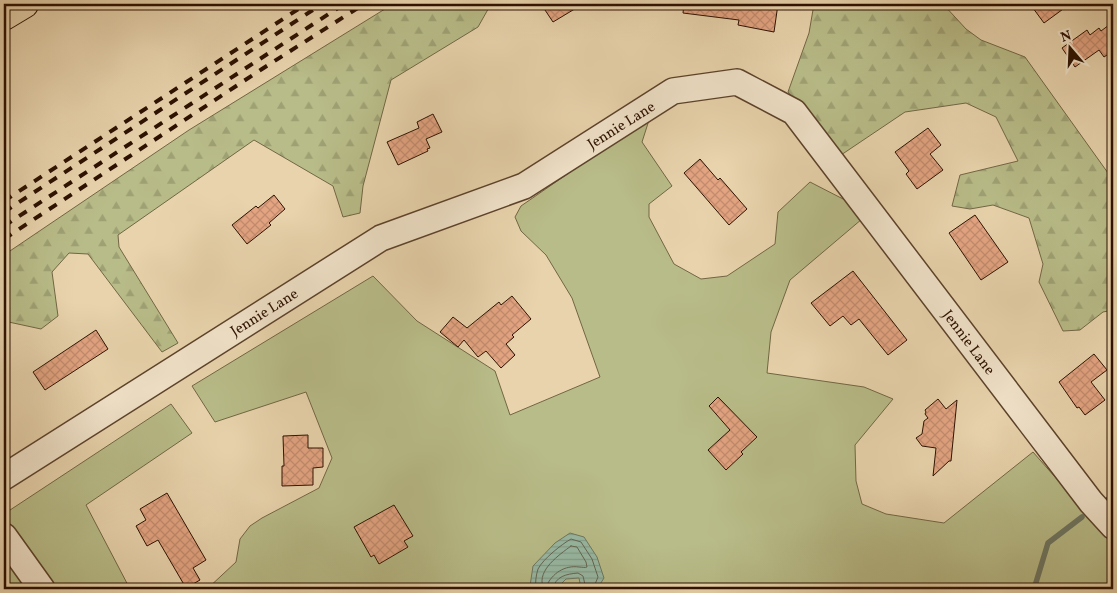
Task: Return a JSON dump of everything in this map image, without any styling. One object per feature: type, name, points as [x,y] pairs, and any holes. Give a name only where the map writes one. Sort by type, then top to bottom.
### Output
[{"type":"highway","points":[[4,16],[24,4]]},
{"type":"street","name":"Jennie Lane","points":[[4,477],[381,238],[524,186],[674,91],[737,82],[794,112],[1074,480],[1113,526]]},
{"type":"street","points":[[4,536],[42,589]]},
{"type":"green space","points":[[393,4],[491,4],[478,27],[391,80],[363,186],[360,213],[343,217],[333,186],[254,140],[118,235],[119,247],[178,343],[162,352],[88,254],[69,253],[52,272],[58,316],[41,329],[4,321],[4,255],[189,130]]},
{"type":"green space","points":[[814,4],[943,4],[966,29],[981,40],[1025,57],[1113,180],[1113,310],[1103,312],[1080,330],[1063,331],[1039,282],[1043,264],[1029,218],[993,205],[970,209],[952,206],[960,175],[1018,161],[996,117],[966,103],[905,112],[841,155],[788,92],[809,33]]},
{"type":"green space","points":[[650,117],[642,142],[672,186],[649,204],[649,217],[674,264],[701,279],[727,276],[775,244],[778,212],[810,182],[845,200],[862,219],[790,280],[771,332],[767,373],[864,387],[893,399],[855,445],[856,481],[862,504],[886,514],[944,523],[1033,452],[1113,543],[1113,589],[207,589],[236,562],[240,539],[250,526],[319,488],[332,458],[306,392],[215,422],[192,386],[373,276],[417,321],[495,371],[510,415],[600,377],[572,298],[546,255],[521,231],[515,217],[521,206]]},
{"type":"green space","points":[[171,404],[192,433],[86,505],[130,589],[4,589],[4,514]]},
{"type":"water","points":[[570,533],[584,537],[597,557],[604,578],[597,589],[581,588],[579,578],[566,579],[556,589],[532,589],[530,586],[533,566],[555,543]]},
{"type":"building","points":[[541,4],[583,4],[553,22]]},
{"type":"building","points":[[684,4],[778,4],[774,32],[738,25],[739,20],[683,13]]},
{"type":"building","points":[[1030,4],[1070,4],[1044,23]]},
{"type":"building","points":[[1113,22],[1113,51],[1104,57],[1099,50],[1075,67],[1062,48],[1087,30],[1090,35],[1099,28],[1101,31]]},
{"type":"building","points":[[433,114],[442,132],[426,139],[430,148],[427,149],[428,151],[398,165],[387,142],[419,128],[417,122]]},
{"type":"building","points":[[928,128],[941,145],[930,154],[943,170],[917,189],[906,174],[909,171],[895,152]]},
{"type":"building","points":[[700,159],[718,180],[720,178],[747,209],[729,225],[684,173]]},
{"type":"building","points":[[274,195],[285,209],[269,223],[271,225],[247,244],[232,225],[256,206],[258,208]]},
{"type":"building","points":[[975,215],[1008,262],[981,280],[949,233]]},
{"type":"building","points":[[853,271],[907,340],[888,355],[859,319],[851,325],[843,316],[830,326],[811,303]]},
{"type":"building","points":[[512,296],[531,319],[512,335],[514,337],[506,344],[515,355],[501,368],[486,351],[478,357],[464,340],[458,347],[440,332],[453,317],[467,328],[499,302],[501,305]]},
{"type":"building","points":[[96,330],[108,349],[45,390],[33,372]]},
{"type":"building","points":[[1094,354],[1107,370],[1091,382],[1105,400],[1085,415],[1079,407],[1077,408],[1059,382]]},
{"type":"building","points":[[718,397],[757,437],[726,470],[708,450],[730,430],[709,406]]},
{"type":"building","points":[[938,399],[946,409],[957,400],[951,461],[933,476],[936,448],[922,446],[916,438],[922,434],[924,421],[928,418],[925,410]]},
{"type":"building","points":[[308,435],[308,448],[323,448],[323,467],[313,468],[313,485],[282,486],[282,466],[284,466],[283,436]]},
{"type":"building","points":[[167,493],[206,560],[193,568],[200,580],[186,588],[158,540],[147,546],[136,526],[146,520],[140,509]]},
{"type":"building","points":[[394,505],[413,536],[404,541],[408,547],[379,564],[374,555],[371,557],[354,527]]},
{"type":"waterway","points":[[1107,500],[1113,495]]},
{"type":"waterway","points":[[1034,589],[1048,543],[1082,517]]},
{"type":"railway","points":[[4,201],[306,4]]},
{"type":"railway","points":[[4,212],[322,4]]},
{"type":"railway","points":[[4,226],[344,4]]},
{"type":"railway","points":[[4,239],[364,4]]}]
